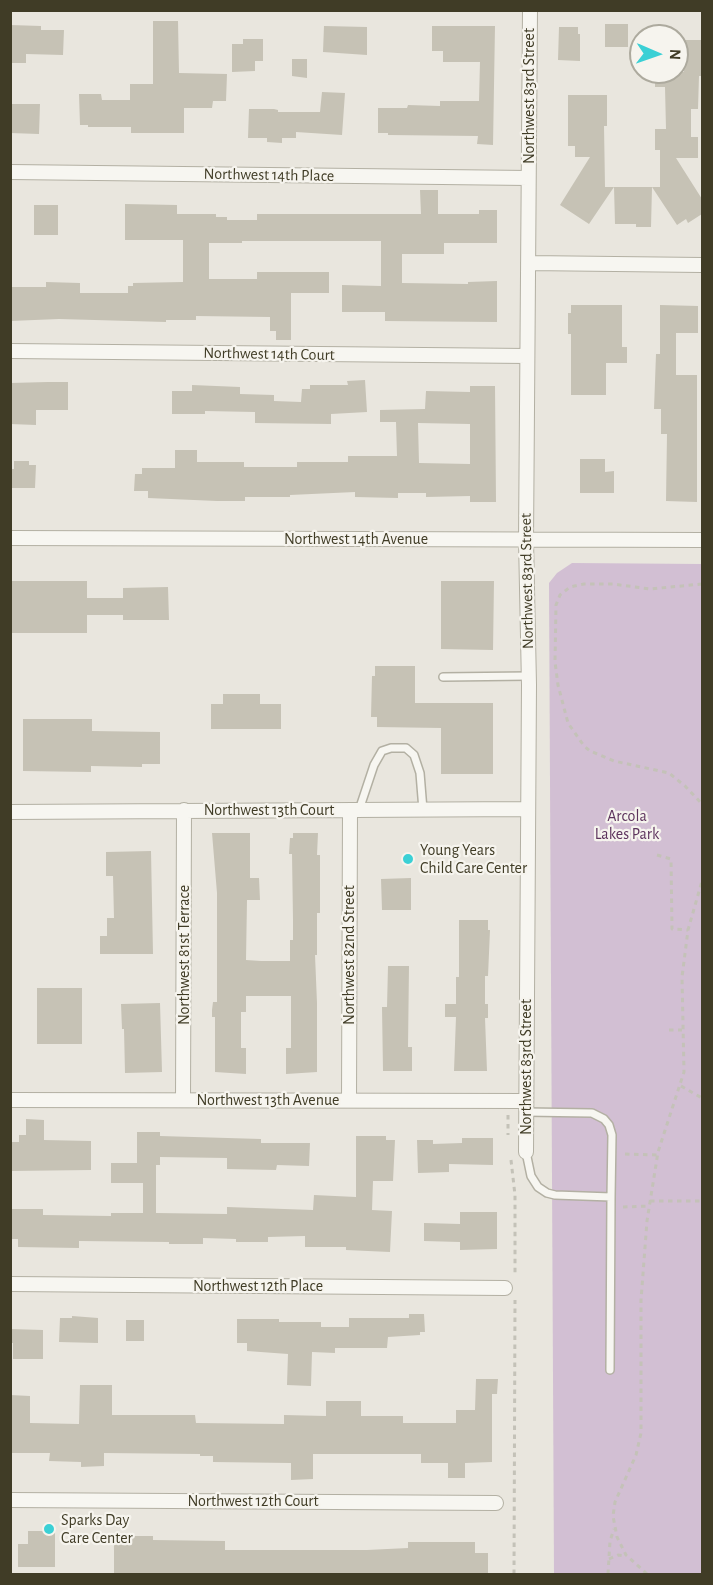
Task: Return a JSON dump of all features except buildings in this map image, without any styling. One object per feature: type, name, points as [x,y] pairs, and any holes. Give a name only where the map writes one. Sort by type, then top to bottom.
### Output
[{"type":"street","name":"Northwest 83rd Street","points":[[526,1152],[529,676],[525,540],[530,10]]},
{"type":"street","name":"Northwest 14th Place","points":[[10,172],[528,178]]},
{"type":"street","points":[[528,263],[702,265]]},
{"type":"street","name":"Northwest 14th Court","points":[[10,351],[527,356]]},
{"type":"street","name":"Northwest 14th Avenue","points":[[10,538],[702,540]]},
{"type":"street","name":"Northwest 13th Court","points":[[10,812],[527,809]]},
{"type":"street","name":"Northwest 81st Terrace","points":[[183,1100],[184,810]]},
{"type":"street","name":"Northwest 82nd Street","points":[[349,1100],[355,810]]},
{"type":"street","name":"Northwest 13th Avenue","points":[[10,1100],[349,1100],[526,1106]]},
{"type":"street","name":"Northwest 12th Place","points":[[10,1284],[512,1287]]},
{"type":"street","name":"Northwest 12th Court","points":[[10,1500],[496,1503]]},
{"type":"lane","points":[[443,677],[529,676]]},
{"type":"lane","points":[[355,810],[382,751],[391,748],[406,748],[414,755],[420,773],[423,810]]},
{"type":"lane","points":[[526,1106],[592,1113],[604,1119],[609,1125],[612,1135],[610,1370]]},
{"type":"lane","points":[[526,1152],[531,1176],[538,1186],[547,1192],[555,1195],[611,1197]]},
{"type":"path","points":[[702,584],[650,589],[613,584],[584,584],[570,587],[560,595],[556,605],[555,666],[568,723],[584,746],[614,761],[669,773],[702,804]]},
{"type":"path","points":[[546,666],[555,666]]},
{"type":"path","points":[[657,855],[671,859],[672,929],[688,930]]},
{"type":"path","points":[[647,1575],[627,1556],[614,1529],[613,1516],[615,1502],[636,1455],[641,1433],[640,1300],[649,1206],[657,1155],[664,1128],[681,1086],[685,1063],[682,1030],[682,977],[688,930],[701,892],[702,881]]},
{"type":"path","points":[[669,1030],[682,1030]]},
{"type":"path","points":[[681,1086],[702,1098]]},
{"type":"path","points":[[508,1140],[509,1110]]},
{"type":"path","points":[[625,1154],[657,1155]]},
{"type":"path","points":[[511,1158],[515,1195],[512,1287],[514,1575]]},
{"type":"path","points":[[650,1201],[702,1201]]},
{"type":"path","points":[[632,1208],[649,1206]]},
{"type":"path","points":[[608,1575],[610,1541],[614,1529]]},
{"type":"path","points":[[609,1559],[618,1555],[627,1556]]},
{"type":"green space","name":"Arcola Lakes Park","points":[[572,563],[702,564],[702,1574],[554,1574],[549,583],[557,573]]},
{"type":"place","name":"Young Years Child Care Center","points":[[408,859]]},
{"type":"place","name":"Sparks Day Care Center","points":[[49,1529]]}]
